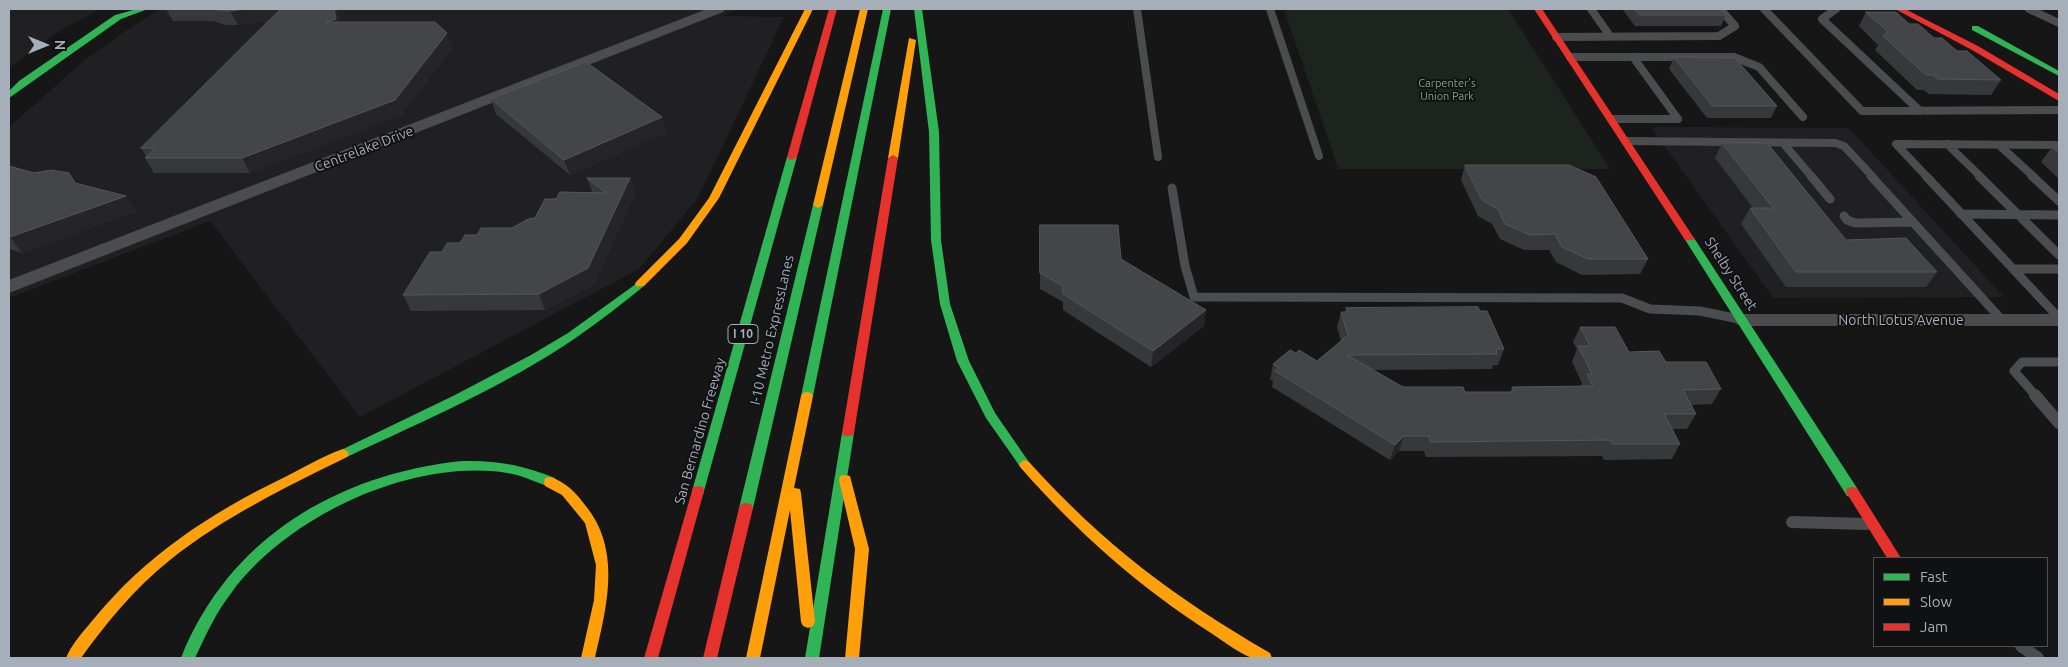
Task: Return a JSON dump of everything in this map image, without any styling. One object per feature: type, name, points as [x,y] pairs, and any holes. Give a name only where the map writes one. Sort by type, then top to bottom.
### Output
[{"type":"main road","points":[[9,95],[22,83],[121,13],[144,9]]},
{"type":"main road","points":[[73,658],[110,611],[137,582],[164,557],[224,515],[545,352],[604,313],[648,278],[688,236],[707,209],[728,173],[809,9]]},
{"type":"main road","name":"San Bernardino Freeway","points":[[651,658],[833,9]]},
{"type":"main road","name":"I-10 Metro ExpressLanes","points":[[710,658],[864,9]]},
{"type":"main road","points":[[753,658],[887,9]]},
{"type":"main road","points":[[812,658],[918,9]]},
{"type":"main road","points":[[918,9],[936,152],[934,217],[939,270],[953,338],[976,393],[1002,434],[1045,490],[1107,549],[1192,616],[1265,658]]},
{"type":"main road","name":"Shelby Street","points":[[1538,9],[1743,320],[1893,557]]},
{"type":"main road","points":[[1899,9],[1975,48],[2059,98]]},
{"type":"main road","points":[[1962,21],[2059,74]]},
{"type":"main road","points":[[188,658],[201,625],[226,588],[259,554],[292,526],[331,502],[376,482],[424,469],[477,464],[527,471],[551,482],[572,497],[581,506],[590,520],[598,540],[603,566],[602,591],[588,658]]},
{"type":"main road","points":[[793,464],[812,658]]},
{"type":"main road","points":[[843,468],[862,549],[852,658]]},
{"type":"street","name":"Centrelake Drive","points":[[9,287],[718,9]]},
{"type":"street","name":"North Lotus Avenue","points":[[1743,320],[2059,319]]},
{"type":"lane","points":[[1137,9],[1158,157]]},
{"type":"lane","points":[[1270,9],[1319,156]]},
{"type":"lane","points":[[1591,9],[1610,36]]},
{"type":"lane","points":[[1556,37],[1719,36],[1735,26],[1720,9]]},
{"type":"lane","points":[[1764,9],[1862,111],[2059,110]]},
{"type":"lane","points":[[1836,9],[1822,19],[1920,111]]},
{"type":"lane","points":[[2029,9],[2059,23]]},
{"type":"lane","points":[[1570,57],[1734,58],[1759,66],[1803,117]]},
{"type":"lane","points":[[1610,119],[1678,119],[1633,57]]},
{"type":"lane","points":[[1625,141],[1835,143],[1844,146],[2002,320]]},
{"type":"lane","points":[[1783,142],[1830,199]]},
{"type":"lane","points":[[2059,145],[1896,144],[2059,319]]},
{"type":"lane","points":[[1947,144],[2059,255]]},
{"type":"lane","points":[[1999,145],[2059,201]]},
{"type":"lane","points":[[1172,188],[1185,266],[1194,297],[1622,298],[1650,309],[1700,311],[1743,320]]},
{"type":"lane","points":[[1961,214],[2059,215]]},
{"type":"lane","points":[[1844,216],[1847,220],[1855,223],[1913,222]]},
{"type":"lane","points":[[2013,270],[2059,269]]},
{"type":"lane","points":[[2059,362],[2022,362],[2014,372],[2059,423]]},
{"type":"lane","points":[[1792,522],[1873,525]]},
{"type":"lane","points":[[2022,647],[2038,658]]},
{"type":"shaded area","points":[[9,9],[100,9],[58,32],[9,68]]},
{"type":"shaded area","points":[[160,9],[740,9],[723,16],[784,17],[698,198],[639,269],[360,417],[210,221],[9,298],[9,127],[86,59]]},
{"type":"shaded area","points":[[1651,127],[1849,128],[2004,297],[1773,298]]},
{"type":"green space","name":"Carpenter's Union Park","points":[[1284,9],[1508,9],[1610,169],[1338,169]]},
{"type":"building","points":[[213,9],[246,9],[230,11]]},
{"type":"building","points":[[281,9],[334,9],[336,19],[326,22],[435,22],[447,33],[395,100],[242,158],[145,158],[155,148],[141,148]]},
{"type":"building","points":[[1635,9],[1720,9],[1726,15],[1640,15]]},
{"type":"building","points":[[1866,12],[1896,12],[1909,24],[1918,24],[1934,38],[1942,38],[1957,51],[1967,51],[2001,80],[1938,79],[1933,75],[1926,75],[1883,36],[1888,32]]},
{"type":"building","points":[[1674,57],[1735,58],[1777,106],[1713,106]]},
{"type":"building","points":[[586,62],[662,117],[564,160],[491,99]]},
{"type":"building","points":[[1722,143],[1767,143],[1846,240],[1906,238],[1937,272],[1796,272],[1750,208],[1773,208]]},
{"type":"building","points":[[2052,147],[2059,147],[2059,153]]},
{"type":"building","points":[[1465,165],[1569,165],[1596,177],[1648,259],[1588,259],[1562,247],[1555,234],[1530,235],[1505,224],[1498,209],[1483,201]]},
{"type":"building","points":[[9,166],[34,173],[51,170],[69,173],[75,183],[126,196],[9,237]]},
{"type":"building","points":[[587,178],[630,178],[588,268],[539,294],[403,295],[430,252],[442,252],[447,243],[460,243],[465,235],[477,235],[481,228],[512,228],[528,219],[535,218],[545,199],[556,199],[560,192],[606,193]]},
{"type":"building","points":[[1040,225],[1118,225],[1121,259],[1206,310],[1153,351],[1063,294],[1063,286],[1040,273]]},
{"type":"building","points":[[1478,307],[1480,311],[1487,311],[1504,349],[1496,349],[1497,354],[1347,355],[1403,387],[1463,387],[1465,392],[1514,392],[1512,387],[1593,386],[1587,374],[1592,374],[1578,346],[1590,346],[1580,327],[1615,327],[1629,352],[1659,351],[1666,362],[1706,362],[1721,389],[1683,390],[1696,414],[1664,414],[1680,444],[1612,444],[1610,440],[1431,442],[1429,436],[1404,436],[1395,445],[1275,371],[1279,368],[1273,364],[1290,350],[1296,353],[1299,350],[1317,361],[1348,335],[1341,312],[1348,312],[1346,308]]},
{"type":"traffic: fast","points":[[9,95],[22,83],[118,17],[144,9]]},
{"type":"traffic: fast","points":[[807,396],[887,9]]},
{"type":"traffic: fast","points":[[918,9],[934,132],[936,240],[945,304],[963,361],[990,415],[1025,465]]},
{"type":"traffic: fast","points":[[1975,28],[2059,74]]},
{"type":"traffic: fast","points":[[698,491],[792,157]]},
{"type":"traffic: fast","points":[[746,508],[818,205]]},
{"type":"traffic: fast","points":[[1689,238],[1852,492]]},
{"type":"traffic: fast","points":[[343,454],[498,379],[535,358],[607,311],[640,284]]},
{"type":"traffic: fast","points":[[812,658],[848,433]]},
{"type":"traffic: fast","points":[[188,658],[205,621],[227,587],[253,557],[284,532],[317,510],[354,493],[392,479],[432,470],[462,466],[507,468],[522,471],[550,482]]},
{"type":"traffic: slow","points":[[640,284],[683,241],[714,198],[809,9]]},
{"type":"traffic: slow","points":[[818,205],[864,9]]},
{"type":"traffic: slow","points":[[893,158],[912,40]]},
{"type":"traffic: slow","points":[[753,658],[807,396]]},
{"type":"traffic: slow","points":[[73,658],[104,617],[127,591],[165,556],[207,526],[251,500],[343,454]]},
{"type":"traffic: slow","points":[[1025,465],[1079,523],[1136,572],[1198,617],[1265,658]]},
{"type":"traffic: slow","points":[[845,480],[862,549],[852,658]]},
{"type":"traffic: slow","points":[[550,482],[567,491],[591,521],[603,565],[601,600],[588,658]]},
{"type":"traffic: slow","points":[[795,493],[808,622]]},
{"type":"traffic: jam","points":[[792,157],[833,9]]},
{"type":"traffic: jam","points":[[1538,9],[1689,238]]},
{"type":"traffic: jam","points":[[1899,9],[1975,48],[2059,98]]},
{"type":"traffic: jam","points":[[848,433],[893,158]]},
{"type":"traffic: jam","points":[[651,658],[698,491]]},
{"type":"traffic: jam","points":[[1852,492],[1893,557]]},
{"type":"traffic: jam","points":[[710,658],[746,508]]}]
